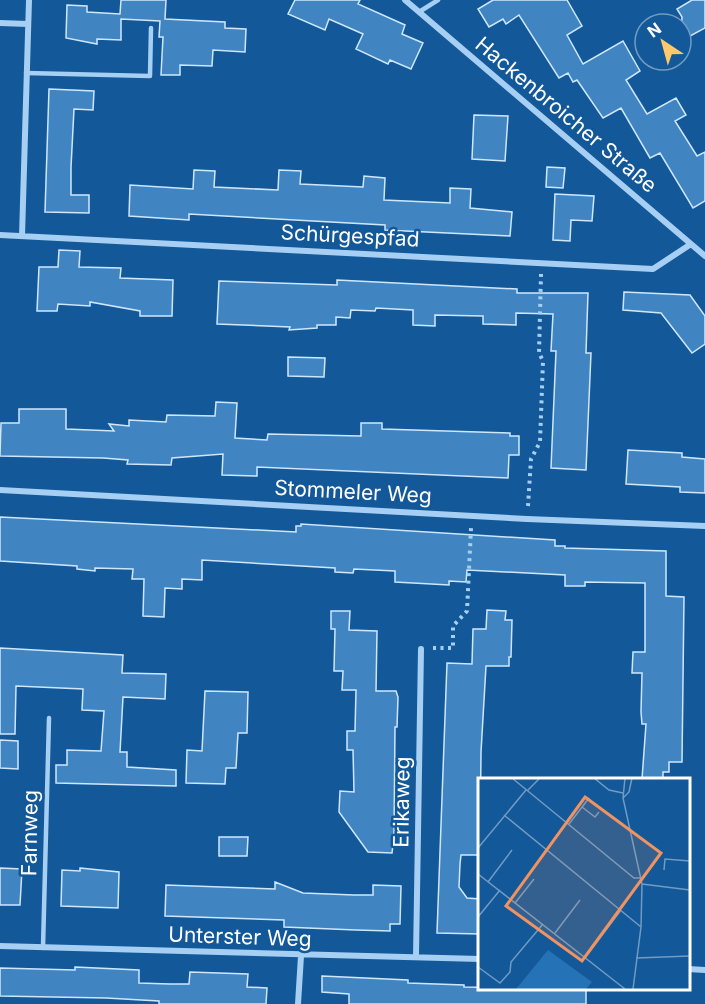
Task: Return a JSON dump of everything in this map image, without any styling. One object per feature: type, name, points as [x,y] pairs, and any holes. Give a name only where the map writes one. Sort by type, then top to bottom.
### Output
[{"type":"street","points":[[22,236],[28,0]]},
{"type":"street","name":"Hackenbroicher Straße","points":[[405,0],[705,256]]},
{"type":"street","points":[[0,23],[28,24]]},
{"type":"street","name":"Schürgespfad","points":[[0,235],[653,269],[691,244]]},
{"type":"street","name":"Stommeler Weg","points":[[0,490],[527,519],[705,526]]},
{"type":"street","name":"Erikaweg","points":[[416,956],[421,649]]},
{"type":"street","name":"Unterster Weg","points":[[0,946],[301,956],[416,956],[478,959]]},
{"type":"street","points":[[298,1004],[301,956]]},
{"type":"street","points":[[690,969],[705,970]]},
{"type":"lane","points":[[419,12],[438,0]]},
{"type":"lane","points":[[26,73],[150,76],[151,28]]},
{"type":"lane","name":"Farnweg","points":[[43,948],[49,718]]},
{"type":"path","points":[[527,519],[531,459],[540,442],[543,361],[539,353],[541,262]]},
{"type":"path","points":[[421,649],[453,648],[453,626],[467,611],[471,515]]},
{"type":"building","points":[[121,0],[166,0],[165,19],[225,22],[225,28],[246,29],[245,52],[213,50],[212,66],[180,65],[180,75],[161,75],[163,37],[159,37],[160,21],[121,19],[121,40],[97,39],[97,44],[66,38],[67,5],[87,6],[87,12],[120,14]]},
{"type":"building","points":[[295,0],[360,0],[358,4],[405,25],[402,34],[423,43],[411,69],[390,60],[388,64],[356,49],[363,34],[329,19],[325,30],[288,14]]},
{"type":"building","points":[[493,0],[567,0],[582,26],[567,35],[583,64],[623,41],[633,59],[633,72],[638,72],[626,80],[647,114],[676,98],[686,115],[675,121],[697,156],[705,152],[705,201],[693,208],[660,153],[650,158],[621,108],[603,118],[577,80],[573,82],[568,73],[559,78],[519,15],[506,24],[503,19],[489,27],[478,9]]},
{"type":"building","points":[[692,0],[705,0],[705,28],[693,34],[693,12],[679,12],[677,9]]},
{"type":"building","points":[[49,89],[94,91],[93,110],[74,109],[71,167],[71,195],[89,195],[89,213],[45,212]]},
{"type":"building","points":[[474,115],[508,116],[505,161],[472,159]]},
{"type":"building","points":[[547,167],[565,168],[563,188],[546,187]]},
{"type":"building","points":[[194,170],[215,171],[214,187],[278,190],[279,170],[301,171],[300,184],[363,187],[364,176],[385,178],[384,200],[450,203],[450,188],[471,189],[470,208],[512,212],[510,236],[385,230],[385,225],[189,214],[189,220],[129,216],[130,185],[193,189]]},
{"type":"building","points":[[555,194],[594,196],[592,221],[571,220],[570,241],[553,240]]},
{"type":"building","points":[[59,250],[80,251],[79,267],[121,268],[120,278],[173,280],[172,316],[140,316],[140,311],[90,302],[90,306],[58,304],[57,311],[37,311],[39,267],[58,267]]},
{"type":"building","points":[[337,280],[517,289],[517,293],[588,293],[586,353],[591,353],[586,470],[551,468],[556,351],[551,351],[553,314],[516,313],[516,325],[483,324],[483,316],[435,315],[435,326],[413,325],[413,310],[376,308],[375,311],[351,310],[350,318],[336,317],[336,325],[317,325],[317,328],[289,330],[290,327],[217,324],[219,281],[337,285]]},
{"type":"building","points":[[624,292],[690,295],[705,316],[705,344],[692,353],[661,313],[623,310]]},
{"type":"building","points":[[288,357],[325,358],[324,377],[288,376]]},
{"type":"building","points":[[216,402],[237,403],[235,438],[267,440],[268,434],[361,436],[361,423],[382,423],[382,429],[510,433],[510,436],[519,436],[519,455],[509,455],[508,478],[257,467],[257,476],[222,475],[223,454],[172,458],[171,465],[127,464],[128,460],[103,458],[0,456],[1,423],[19,423],[19,409],[66,409],[66,429],[114,431],[109,424],[129,426],[129,420],[166,422],[167,415],[215,416]]},
{"type":"building","points":[[628,450],[682,453],[682,457],[705,459],[705,493],[680,492],[680,487],[626,484]]},
{"type":"building","points":[[0,517],[296,532],[296,526],[301,526],[301,524],[555,540],[555,546],[565,546],[565,548],[666,551],[666,596],[684,597],[682,762],[669,762],[669,772],[663,772],[663,778],[642,778],[646,724],[642,724],[641,712],[642,673],[632,673],[633,652],[645,652],[645,583],[585,582],[585,586],[565,586],[565,575],[467,570],[466,582],[449,581],[449,585],[395,582],[395,571],[354,569],[353,573],[335,572],[335,568],[202,560],[202,580],[182,579],[182,589],[165,588],[164,617],[143,616],[144,579],[132,579],[133,569],[95,568],[95,571],[77,569],[77,566],[0,561]]},
{"type":"building","points":[[487,610],[506,611],[505,620],[512,620],[509,666],[486,666],[481,778],[478,778],[478,855],[461,855],[460,864],[459,887],[467,898],[478,899],[478,934],[437,933],[447,663],[472,664],[473,629],[486,629]]},
{"type":"building","points":[[331,611],[350,611],[349,630],[377,631],[376,691],[396,691],[398,697],[397,727],[395,727],[392,853],[368,852],[339,812],[340,791],[354,792],[353,750],[347,750],[347,731],[355,731],[356,690],[342,690],[343,671],[334,671],[335,629],[331,629]]},
{"type":"building","points":[[0,648],[123,655],[122,673],[166,674],[165,699],[123,697],[120,752],[127,752],[127,767],[176,770],[176,786],[56,783],[56,765],[67,765],[67,750],[101,751],[104,711],[82,710],[83,689],[16,686],[15,734],[0,734]]},
{"type":"building","points":[[205,691],[248,692],[247,733],[238,733],[236,768],[226,768],[225,784],[186,783],[187,750],[202,751]]},
{"type":"building","points":[[0,740],[18,741],[18,769],[0,768]]},
{"type":"building","points":[[219,837],[248,837],[247,856],[219,856]]},
{"type":"building","points":[[0,868],[22,869],[20,905],[0,905]]},
{"type":"building","points":[[80,868],[119,872],[118,908],[61,906],[62,870],[80,871]]},
{"type":"building","points":[[275,882],[303,893],[354,895],[373,895],[373,885],[401,886],[400,924],[390,924],[390,931],[356,930],[284,927],[284,920],[165,916],[166,885],[275,889]]},
{"type":"building","points":[[75,967],[139,970],[139,983],[189,984],[190,972],[248,974],[247,987],[267,988],[266,1004],[159,1004],[159,1001],[106,998],[0,996],[0,968],[75,970]]},
{"type":"building","points":[[322,976],[408,980],[408,983],[464,985],[464,987],[478,989],[586,989],[586,1004],[349,1004],[349,994],[322,992]]}]
